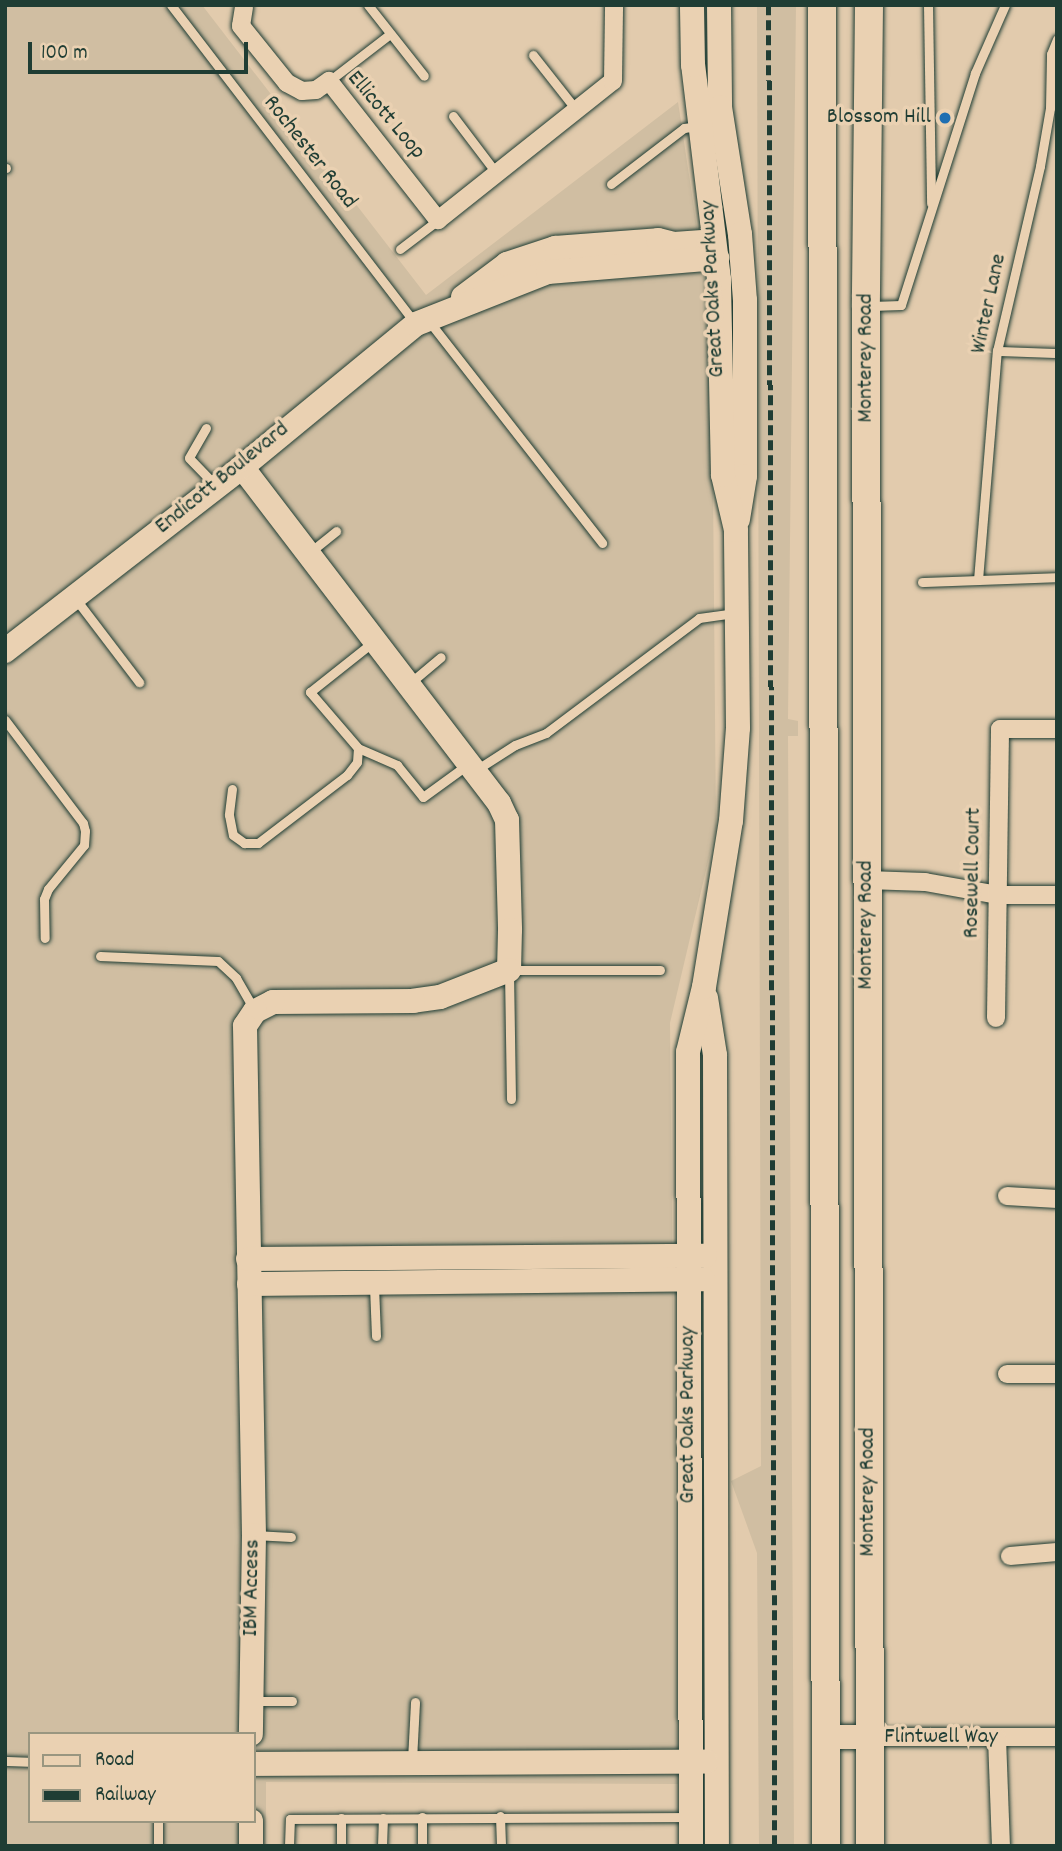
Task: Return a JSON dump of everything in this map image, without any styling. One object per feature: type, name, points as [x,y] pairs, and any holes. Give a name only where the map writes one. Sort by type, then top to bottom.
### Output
[{"type":"main road","name":"Monterey Road","points":[[822,5],[826,1846]]},
{"type":"main road","name":"Monterey Road","points":[[869,5],[866,307],[870,1846]]},
{"type":"street","points":[[438,220],[613,81],[614,5]]},
{"type":"street","name":"Great Oaks Parkway","points":[[692,5],[693,65],[717,250],[723,475],[736,530]]},
{"type":"street","name":"Great Oaks Parkway","points":[[691,1846],[688,1052],[704,987],[735,791],[738,613],[736,530],[745,476],[745,300],[740,234],[720,107],[719,5]]},
{"type":"street","name":"Ellicott Loop","points":[[242,6],[241,26],[288,83],[302,91],[318,89],[329,80],[438,220]]},
{"type":"street","name":"Endicott Boulevard","points":[[5,651],[428,318],[499,268],[555,248],[627,254],[717,250]]},
{"type":"street","points":[[717,250],[730,256],[732,281],[745,300]]},
{"type":"street","points":[[242,467],[499,803],[507,820],[509,970],[440,996],[413,1001],[273,1002],[255,1011]]},
{"type":"street","name":"Rosewell Court","points":[[996,1018],[1000,729],[1057,729]]},
{"type":"street","points":[[867,880],[925,882],[999,895],[1057,895]]},
{"type":"street","name":"Great Oaks Parkway","points":[[704,987],[715,1055],[717,1846]]},
{"type":"street","name":"IBM Access","points":[[251,1732],[254,1535],[250,1441],[246,1026],[255,1011]]},
{"type":"street","points":[[1007,1196],[1057,1199]]},
{"type":"street","points":[[248,1259],[372,1256],[716,1268]]},
{"type":"street","points":[[249,1284],[373,1282],[689,1268]]},
{"type":"street","points":[[1007,1374],[1057,1374]]},
{"type":"street","points":[[1010,1556],[1057,1552]]},
{"type":"street","name":"Flintwell Way","points":[[825,1737],[1057,1737]]},
{"type":"street","points":[[997,1738],[1001,1846]]},
{"type":"street","points":[[256,1764],[717,1762]]},
{"type":"street","points":[[251,1823],[251,1846]]},
{"type":"lane","name":"Rochester Road","points":[[171,5],[428,318],[602,542]]},
{"type":"lane","points":[[368,5],[424,76]]},
{"type":"lane","points":[[928,5],[931,213]]},
{"type":"lane","points":[[866,307],[901,305],[975,73],[1005,5]]},
{"type":"lane","points":[[329,80],[390,34]]},
{"type":"lane","name":"Winter Lane","points":[[978,580],[997,351],[1040,166],[1050,108],[1051,54],[1057,39]]},
{"type":"lane","points":[[533,55],[577,111]]},
{"type":"lane","points":[[453,116],[497,174]]},
{"type":"lane","points":[[611,184],[684,128],[701,125]]},
{"type":"lane","points":[[400,249],[438,220]]},
{"type":"lane","points":[[997,351],[1057,354]]},
{"type":"lane","points":[[206,428],[189,458],[216,486]]},
{"type":"lane","points":[[308,554],[336,531]]},
{"type":"lane","points":[[922,582],[1057,577]]},
{"type":"lane","points":[[74,597],[139,682]]},
{"type":"lane","points":[[375,641],[310,692],[358,748],[397,765],[423,797],[515,745],[545,733],[699,618],[738,613]]},
{"type":"lane","points":[[408,685],[441,657]]},
{"type":"lane","points":[[5,720],[75,812],[85,831],[84,845],[48,889],[44,899],[45,938]]},
{"type":"lane","points":[[232,789],[229,815],[233,835],[244,843],[258,843],[347,775],[357,762],[358,748]]},
{"type":"lane","points":[[100,956],[218,961],[236,978],[255,1011]]},
{"type":"lane","points":[[511,1099],[509,970],[660,970]]},
{"type":"lane","points":[[372,1256],[376,1336]]},
{"type":"lane","points":[[254,1535],[291,1536]]},
{"type":"lane","points":[[252,1701],[292,1701]]},
{"type":"lane","points":[[411,1765],[415,1702]]},
{"type":"lane","points":[[5,1761],[28,1762]]},
{"type":"lane","points":[[500,1816],[501,1846]]},
{"type":"lane","points":[[422,1817],[422,1846]]},
{"type":"lane","points":[[289,1846],[290,1819],[691,1817]]},
{"type":"lane","points":[[341,1818],[341,1846]]},
{"type":"lane","points":[[382,1846],[383,1818]]},
{"type":"lane","points":[[158,1823],[158,1846]]},
{"type":"shaded area","points":[[5,5],[202,5],[426,295],[678,102],[704,274],[713,486],[716,828],[670,1023],[678,1784],[266,1782],[266,1846],[5,1846]]},
{"type":"shaded area","points":[[757,5],[796,5],[788,719],[798,721],[798,736],[788,736],[794,1846],[759,1846],[757,1553],[731,1481],[761,1466]]},
{"type":"railway","points":[[769,5],[775,1846]]},
{"type":"place","name":"Blossom Hill","points":[[945,118]]}]
